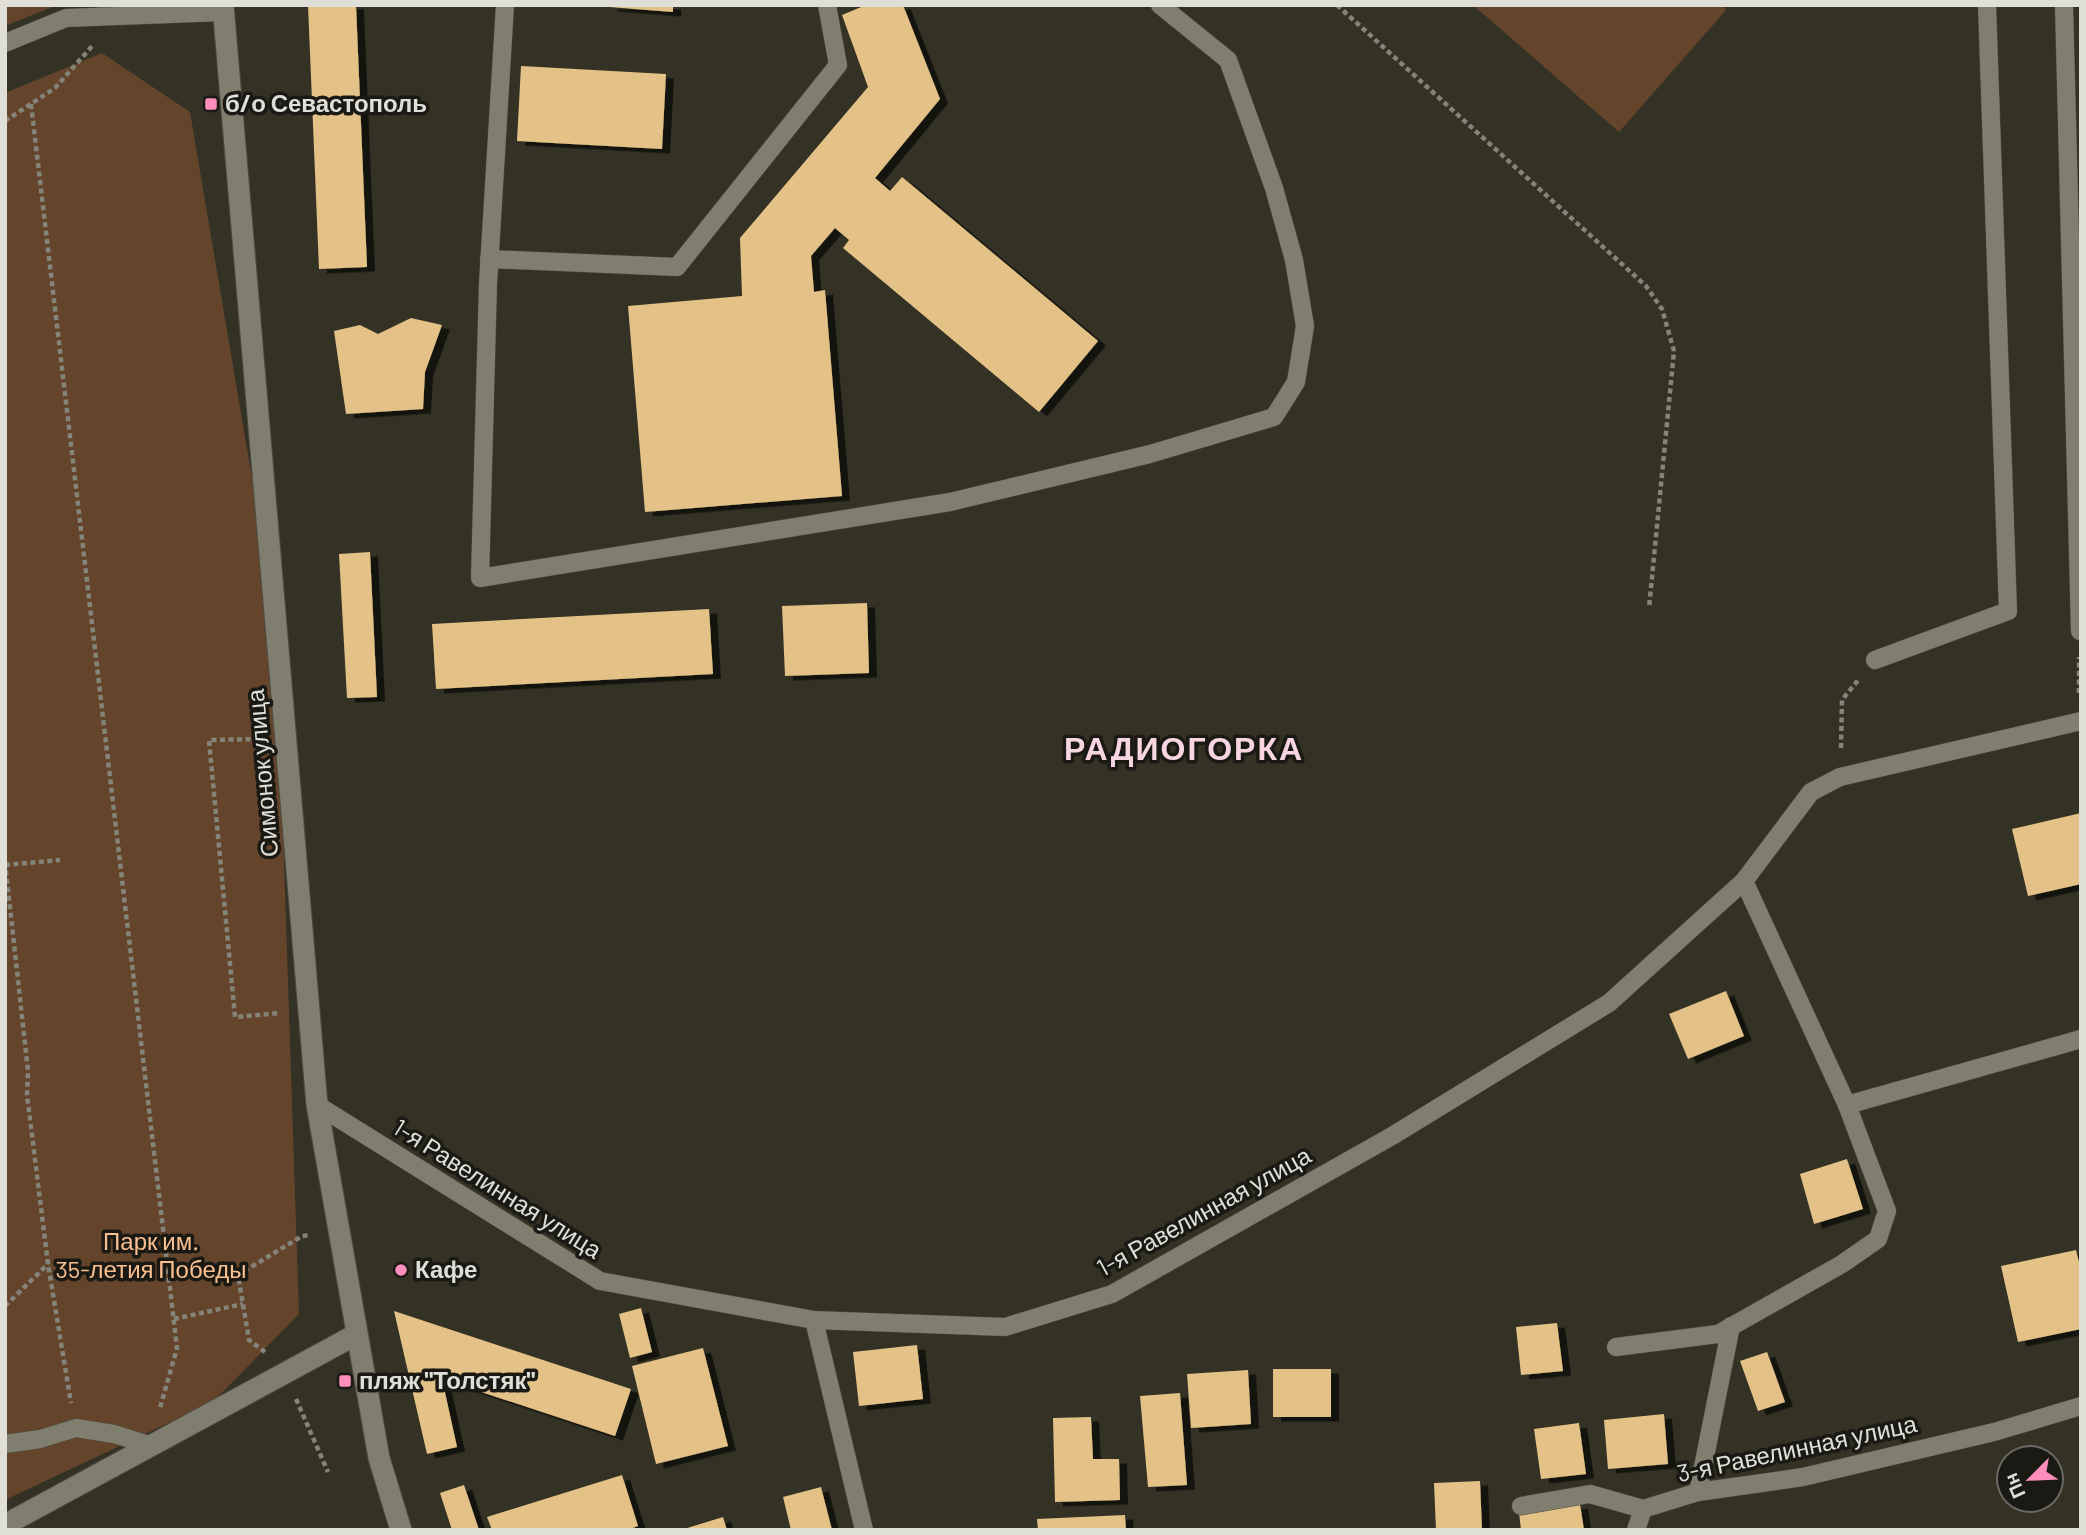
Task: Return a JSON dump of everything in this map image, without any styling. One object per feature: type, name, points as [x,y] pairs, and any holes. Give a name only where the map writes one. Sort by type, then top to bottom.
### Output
[{"type":"street","name":"Симонок улица","points":[[223,9],[317,1105],[379,1458],[401,1530]]},
{"type":"street","points":[[9,1522],[356,1334]]},
{"type":"lane","points":[[505,5],[489,259],[480,578],[950,502],[1150,454],[1274,417],[1296,382],[1305,326],[1294,260],[1278,200],[1228,60],[1160,5]]},
{"type":"lane","points":[[489,259],[677,267],[838,65],[827,5]]},
{"type":"lane","points":[[1875,660],[2008,611],[1987,5]]},
{"type":"lane","points":[[2064,5],[2080,631]]},
{"type":"lane","points":[[5,43],[65,18],[223,9]]},
{"type":"lane","name":"1-я Равелинная улица","points":[[317,1105],[600,1282],[814,1320],[1005,1327],[1112,1294],[1392,1136],[1609,1003],[1744,881],[1811,792],[1840,777],[2080,722]]},
{"type":"lane","points":[[1616,1347],[1718,1334],[1842,1264],[1878,1239],[1887,1211],[1847,1105],[1744,881]]},
{"type":"lane","points":[[1847,1105],[2081,1039]]},
{"type":"lane","points":[[814,1320],[864,1530]]},
{"type":"lane","points":[[1698,1492],[1731,1326]]},
{"type":"lane","name":"3-я Равелинная улица","points":[[1643,1508],[1698,1492],[1803,1477],[1994,1432],[2081,1406]]},
{"type":"lane","points":[[5,1444],[40,1439],[76,1428],[114,1434],[149,1445]]},
{"type":"lane","points":[[1521,1506],[1590,1494],[1643,1508],[1636,1530]]},
{"type":"path","points":[[1336,5],[1646,286],[1662,309],[1674,351],[1649,608]]},
{"type":"path","points":[[5,121],[55,88],[119,16]]},
{"type":"path","points":[[31,104],[177,1348],[149,1445]]},
{"type":"path","points":[[2080,631],[2080,722]]},
{"type":"path","points":[[1840,777],[1842,700],[1875,660]]},
{"type":"path","points":[[60,860],[5,864],[28,1071],[27,1095],[48,1264],[76,1428]]},
{"type":"path","points":[[315,1235],[302,1236],[238,1275],[249,1340],[280,1363],[328,1472]]},
{"type":"path","points":[[5,1306],[48,1264]]},
{"type":"path","points":[[174,1319],[243,1304]]},
{"type":"green space","points":[[5,5],[52,5],[52,7],[5,26]]},
{"type":"green space","points":[[1473,5],[1721,5],[1726,10],[1619,132]]},
{"type":"green space","name":"Парк им. 35-летия Победы","points":[[102,53],[190,112],[276,620],[299,1314],[213,1402],[5,1500],[5,93]]},
{"type":"building","points":[[308,5],[356,5],[367,267],[319,269]]},
{"type":"building","points":[[673,5],[673,12],[609,7]]},
{"type":"building","points":[[866,5],[903,5],[940,99],[875,178],[890,191],[902,177],[1098,341],[1039,412],[843,248],[849,240],[835,228],[811,256],[814,292],[825,290],[842,496],[645,512],[628,306],[742,296],[740,238],[868,87],[842,15]]},
{"type":"building","points":[[521,66],[666,74],[662,149],[517,141]]},
{"type":"building","points":[[411,318],[442,325],[425,372],[423,409],[346,414],[334,331],[360,325],[378,334]]},
{"type":"building","points":[[370,552],[377,697],[347,698],[339,554]]},
{"type":"building","points":[[867,603],[869,673],[785,676],[782,606]]},
{"type":"building","points":[[709,609],[713,674],[436,689],[432,624]]},
{"type":"building","points":[[2081,813],[2081,884],[2028,896],[2012,829]]},
{"type":"building","points":[[1726,991],[1744,1036],[1688,1059],[1669,1014]]},
{"type":"building","points":[[1847,1159],[1863,1209],[1814,1224],[1800,1174]]},
{"type":"building","points":[[2076,1250],[2081,1270],[2081,1329],[2018,1342],[2001,1266]]},
{"type":"building","points":[[641,1308],[652,1352],[630,1358],[619,1314]]},
{"type":"building","points":[[394,1311],[631,1389],[615,1436],[442,1379],[457,1447],[427,1454]]},
{"type":"building","points":[[1557,1323],[1563,1371],[1521,1375],[1516,1327]]},
{"type":"building","points":[[917,1345],[923,1399],[859,1406],[853,1352]]},
{"type":"building","points":[[703,1348],[728,1446],[656,1464],[632,1366]]},
{"type":"building","points":[[1767,1352],[1785,1402],[1758,1411],[1740,1361]]},
{"type":"building","points":[[1273,1369],[1331,1369],[1331,1417],[1273,1417]]},
{"type":"building","points":[[1248,1370],[1251,1424],[1191,1428],[1187,1374]]},
{"type":"building","points":[[1180,1393],[1187,1485],[1148,1487],[1140,1396]]},
{"type":"building","points":[[1664,1414],[1668,1464],[1608,1469],[1604,1420]]},
{"type":"building","points":[[1091,1417],[1093,1459],[1119,1459],[1120,1500],[1055,1502],[1053,1418]]},
{"type":"building","points":[[1579,1423],[1586,1474],[1541,1479],[1534,1429]]},
{"type":"building","points":[[622,1475],[638,1526],[627,1530],[492,1530],[487,1517]]},
{"type":"building","points":[[1480,1481],[1482,1530],[1436,1530],[1434,1483]]},
{"type":"building","points":[[464,1485],[479,1530],[452,1530],[440,1493]]},
{"type":"building","points":[[821,1487],[832,1530],[791,1530],[783,1497]]},
{"type":"building","points":[[1580,1504],[1584,1530],[1521,1530],[1519,1512]]},
{"type":"building","points":[[1125,1515],[1126,1530],[1038,1530],[1037,1519]]},
{"type":"building","points":[[723,1517],[727,1530],[684,1530],[684,1529]]},
{"type":"place","name":"б/о Севастополь","points":[[211,104]]},
{"type":"place","name":"Кафе","points":[[401,1270]]},
{"type":"place","name":"пляж \"Толстяк\"","points":[[345,1381]]},
{"type":"district","name":"РАДИОГОРКА","points":[[1184,749]]}]
